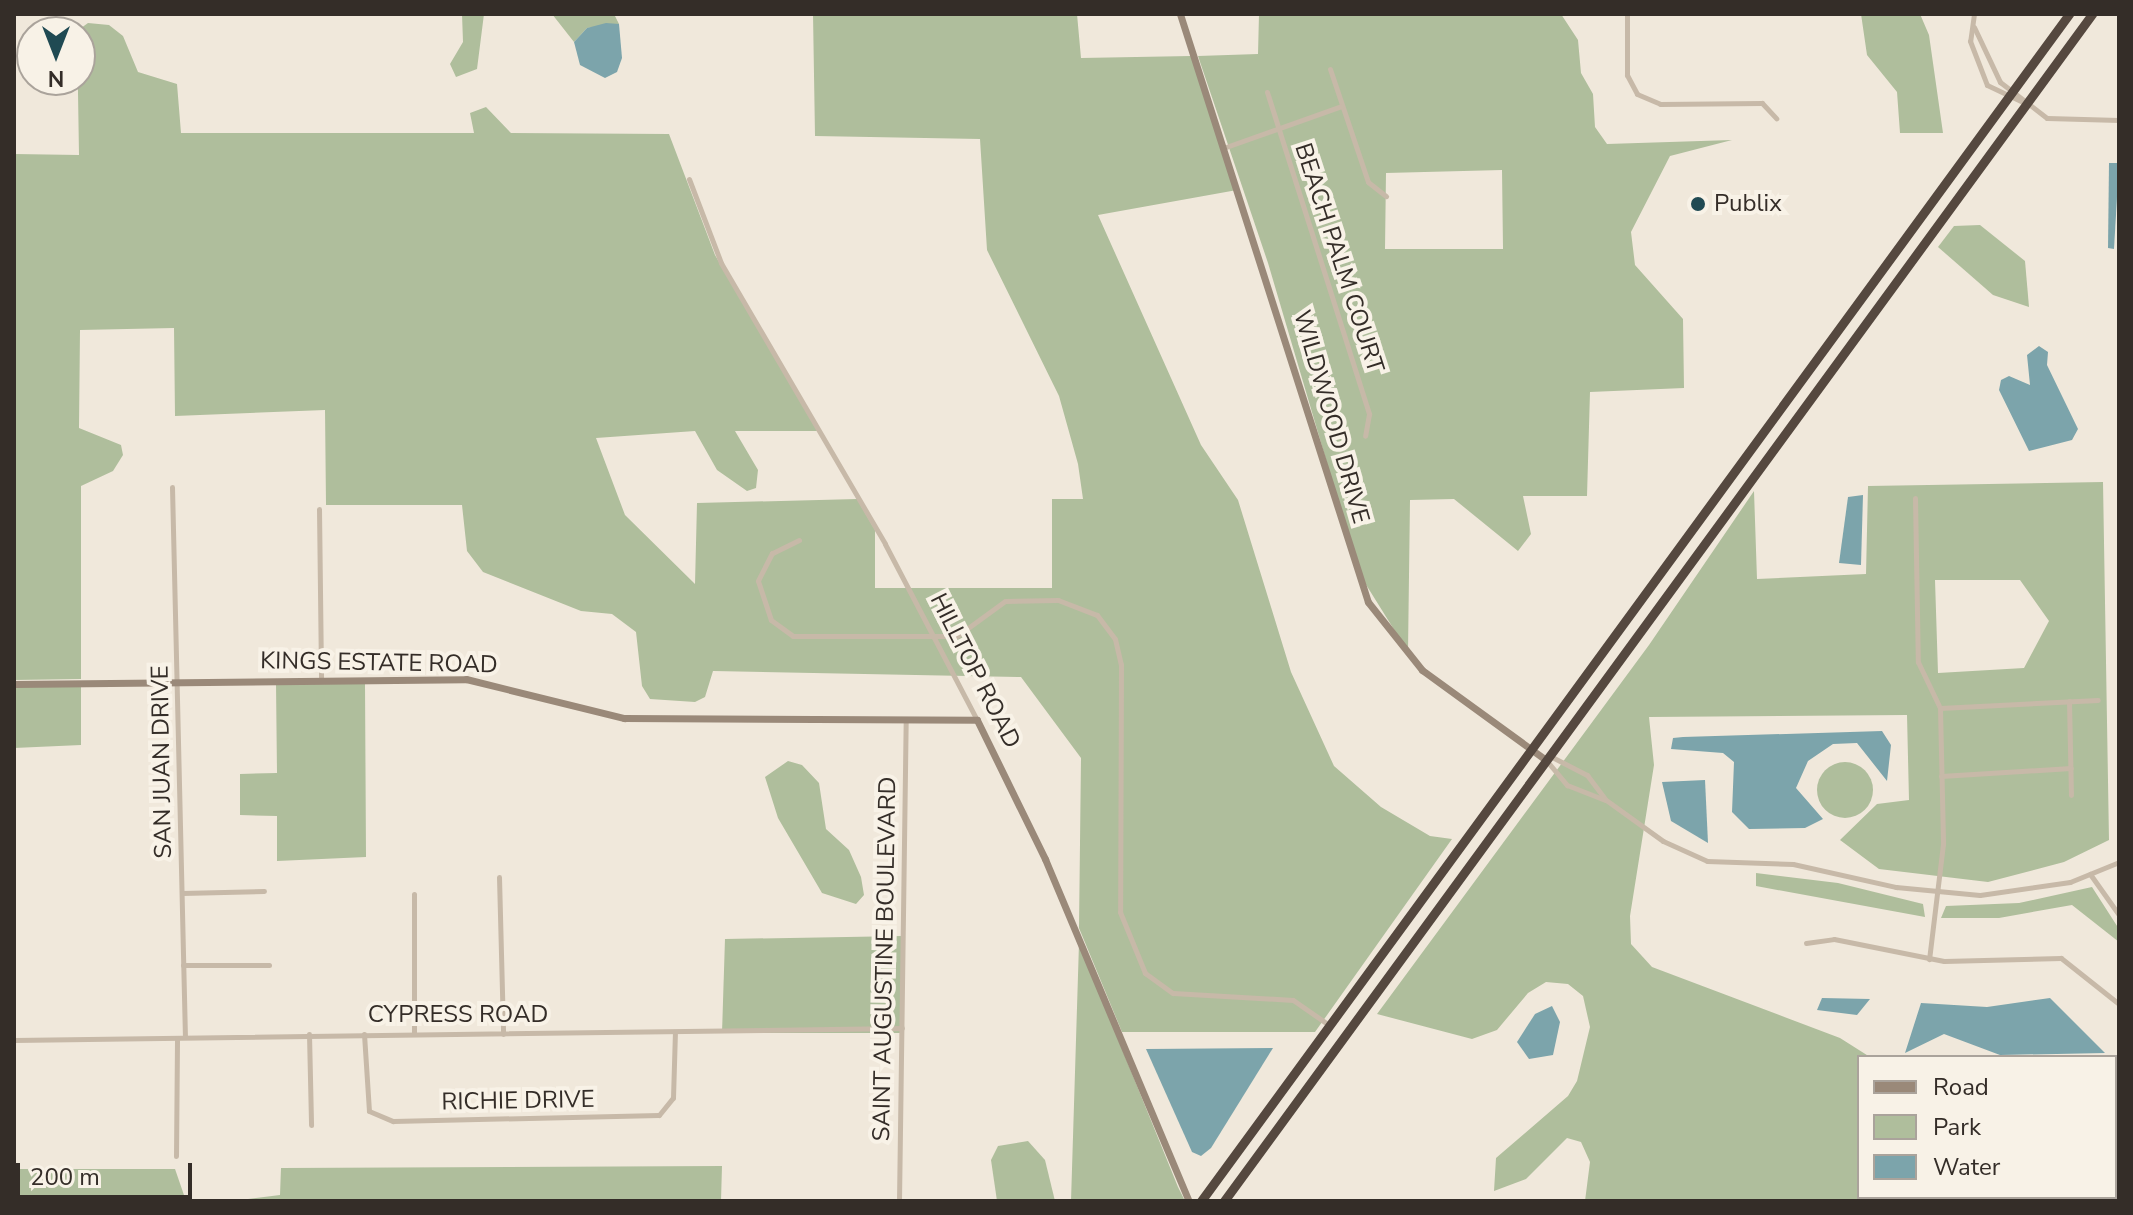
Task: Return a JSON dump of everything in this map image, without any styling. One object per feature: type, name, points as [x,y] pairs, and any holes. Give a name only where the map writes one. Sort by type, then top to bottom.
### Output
[{"type":"highway","points":[[1201,1201],[2069,14]]},
{"type":"highway","points":[[1224,1201],[2092,14]]},
{"type":"street","name":"WILDWOOD DRIVE","points":[[1180,14],[1226,147],[1368,602],[1422,670],[1548,758]]},
{"type":"street","points":[[1627,14],[1627,75],[1637,94],[1660,104],[1751,101],[1776,118]]},
{"type":"street","points":[[1974,14],[1974,27],[1986,63],[2010,95]]},
{"type":"street","points":[[1974,27],[1969,35],[1978,69],[2010,95],[2053,121],[2119,120]]},
{"type":"street","points":[[1330,69],[1368,182],[1386,196]]},
{"type":"street","name":"BEACH PALM COURT","points":[[1267,92],[1369,414],[1365,436]]},
{"type":"street","points":[[1226,147],[1342,106]]},
{"type":"street","name":"HILLTOP ROAD","points":[[689,179],[721,263],[935,639],[977,720],[1045,859],[1189,1201]]},
{"type":"street","points":[[2119,315],[2119,371]]},
{"type":"street","points":[[1829,343],[1842,355]]},
{"type":"street","name":"SAN JUAN DRIVE","points":[[172,487],[185,1037]]},
{"type":"street","points":[[1915,498],[1918,662],[1940,708],[1943,844],[1929,959]]},
{"type":"street","points":[[319,509],[321,680]]},
{"type":"street","points":[[799,540],[772,553],[758,581],[771,620],[785,633],[935,639],[968,632],[1005,601],[1058,600],[1097,615],[1115,639],[1121,664],[1120,912],[1145,973],[1173,993],[1293,1000],[1330,1026]]},
{"type":"street","name":"KINGS ESTATE ROAD","points":[[14,684],[481,680],[624,718],[977,720]]},
{"type":"street","points":[[1940,708],[2098,700]]},
{"type":"street","points":[[2069,701],[2071,795]]},
{"type":"street","name":"SAINT AUGUSTINE BOULEVARD","points":[[899,1201],[906,718]]},
{"type":"street","points":[[1548,758],[1567,785],[1606,800],[1689,857],[1793,864],[1935,893],[2002,895],[2090,874],[2119,862]]},
{"type":"street","points":[[1548,758],[1587,775],[1606,800]]},
{"type":"street","points":[[1941,776],[2071,768]]},
{"type":"street","points":[[2090,874],[2110,907],[2119,915]]},
{"type":"street","points":[[499,877],[503,1034]]},
{"type":"street","points":[[182,893],[264,891]]},
{"type":"street","points":[[414,894],[414,1034]]},
{"type":"street","points":[[2110,907],[2119,903]]},
{"type":"street","points":[[1806,943],[1834,939],[1929,959],[2061,958],[2119,1004]]},
{"type":"street","points":[[183,965],[269,965]]},
{"type":"street","name":"CYPRESS ROAD","points":[[14,1040],[902,1028]]},
{"type":"street","name":"RICHIE DRIVE","points":[[364,1034],[367,1106],[375,1118],[393,1121],[659,1115],[673,1098],[675,1032]]},
{"type":"street","points":[[309,1034],[311,1125]]},
{"type":"street","points":[[176,1156],[177,1038]]},
{"type":"green space","points":[[462,14],[484,14],[477,69],[456,77],[450,64],[463,42]]},
{"type":"green space","points":[[552,14],[614,14],[619,24],[587,28],[574,42]]},
{"type":"green space","points":[[813,14],[1077,14],[1081,58],[1191,56],[1237,190],[1098,215],[1201,445],[1238,500],[1291,672],[1334,766],[1381,807],[1430,836],[1452,839],[1315,1032],[1122,1032],[1079,928],[1081,758],[1021,677],[713,671],[705,697],[695,702],[650,699],[642,686],[636,632],[612,614],[581,611],[483,572],[467,551],[462,505],[326,505],[325,410],[175,416],[174,328],[80,330],[79,428],[121,445],[123,455],[113,471],[81,486],[81,679],[14,680],[14,154],[79,155],[78,96],[96,96],[96,24],[109,25],[123,36],[138,72],[177,84],[181,133],[474,133],[470,113],[486,107],[511,133],[669,134],[715,255],[818,431],[735,431],[758,470],[756,488],[747,491],[717,470],[695,431],[596,438],[625,515],[695,584],[697,503],[857,499],[875,530],[875,588],[1052,588],[1052,499],[1083,499],[1078,464],[1059,396],[987,250],[980,139],[815,136]]},
{"type":"green space","points":[[1259,14],[1561,14],[1578,40],[1581,73],[1593,94],[1595,127],[1607,144],[1732,140],[1670,156],[1631,232],[1635,265],[1683,319],[1684,388],[1590,392],[1587,496],[1523,496],[1531,534],[1518,551],[1454,499],[1410,500],[1408,652],[1360,575],[1268,263],[1198,56],[1258,54]],"holes":[[[1502,170],[1503,249],[1385,249],[1386,173]]]},
{"type":"green space","points":[[1861,14],[1920,14],[1929,35],[1943,133],[1900,133],[1897,92],[1867,55]]},
{"type":"green space","points":[[1980,225],[2025,261],[2029,307],[1993,295],[1938,247],[1954,226]]},
{"type":"green space","points":[[2103,482],[2109,840],[2064,862],[1988,882],[1879,869],[1840,840],[1877,804],[1909,800],[1907,715],[1649,717],[1654,765],[1630,916],[1631,944],[1652,967],[1840,1038],[1867,1055],[1857,1055],[1857,1199],[2111,1201],[1585,1201],[1590,1162],[1581,1142],[1567,1138],[1526,1179],[1494,1191],[1496,1158],[1568,1096],[1577,1081],[1590,1027],[1583,996],[1568,984],[1546,982],[1528,993],[1497,1030],[1472,1039],[1377,1014],[1649,645],[1754,491],[1757,579],[1866,574],[1868,486]],"holes":[[[1935,580],[2020,580],[2049,621],[2024,668],[1938,673]]]},
{"type":"green space","points":[[365,683],[366,857],[277,861],[277,816],[240,815],[240,774],[277,773],[276,684]]},
{"type":"green space","points":[[81,686],[81,745],[14,748],[14,687]]},
{"type":"green space","points":[[788,761],[802,765],[819,783],[826,829],[849,850],[861,877],[864,895],[856,904],[822,893],[778,818],[765,777]]},
{"type":"green space","points":[[1845,762],[1865,770],[1873,790],[1865,810],[1845,818],[1825,810],[1817,790],[1825,770]]},
{"type":"green space","points":[[1756,873],[1838,883],[1923,904],[1925,917],[1756,886]]},
{"type":"green space","points":[[2092,887],[2119,929],[2119,942],[2072,905],[1999,918],[1941,918],[1946,906],[2019,903]]},
{"type":"green space","points":[[903,936],[900,1033],[722,1033],[725,939]]},
{"type":"green space","points":[[1079,943],[1178,1187],[1185,1201],[1071,1201]]},
{"type":"green space","points":[[1028,1141],[1045,1160],[1055,1201],[997,1201],[991,1160],[998,1146]]},
{"type":"green space","points":[[722,1166],[721,1201],[232,1201],[280,1195],[281,1168]]},
{"type":"green space","points":[[14,1169],[175,1169],[186,1201],[14,1201]]},
{"type":"water","points":[[606,23],[619,24],[622,58],[617,72],[605,78],[580,65],[574,42],[587,28]]},
{"type":"water","points":[[2109,163],[2119,163],[2114,249],[2108,248]]},
{"type":"water","points":[[2039,346],[2048,352],[2047,365],[2078,429],[2072,440],[2029,451],[1999,390],[2001,380],[2009,376],[2030,385],[2027,355]]},
{"type":"water","points":[[1863,495],[1861,565],[1839,563],[1848,497]]},
{"type":"water","points":[[1882,731],[1891,745],[1887,781],[1857,743],[1833,744],[1808,761],[1796,788],[1823,819],[1805,828],[1749,829],[1732,812],[1734,762],[1723,753],[1671,749],[1673,738],[1683,737]]},
{"type":"water","points":[[1705,780],[1708,843],[1671,821],[1662,782]]},
{"type":"water","points":[[1822,998],[1870,999],[1857,1015],[1817,1010]]},
{"type":"water","points":[[2050,998],[2105,1053],[2000,1055],[1944,1034],[1905,1053],[1921,1003],[1987,1007]]},
{"type":"water","points":[[1552,1006],[1560,1022],[1553,1055],[1529,1059],[1517,1042],[1535,1014]]},
{"type":"water","points":[[1273,1048],[1211,1148],[1201,1156],[1192,1152],[1146,1049]]},
{"type":"place","name":"Publix","points":[[1698,204]]}]
